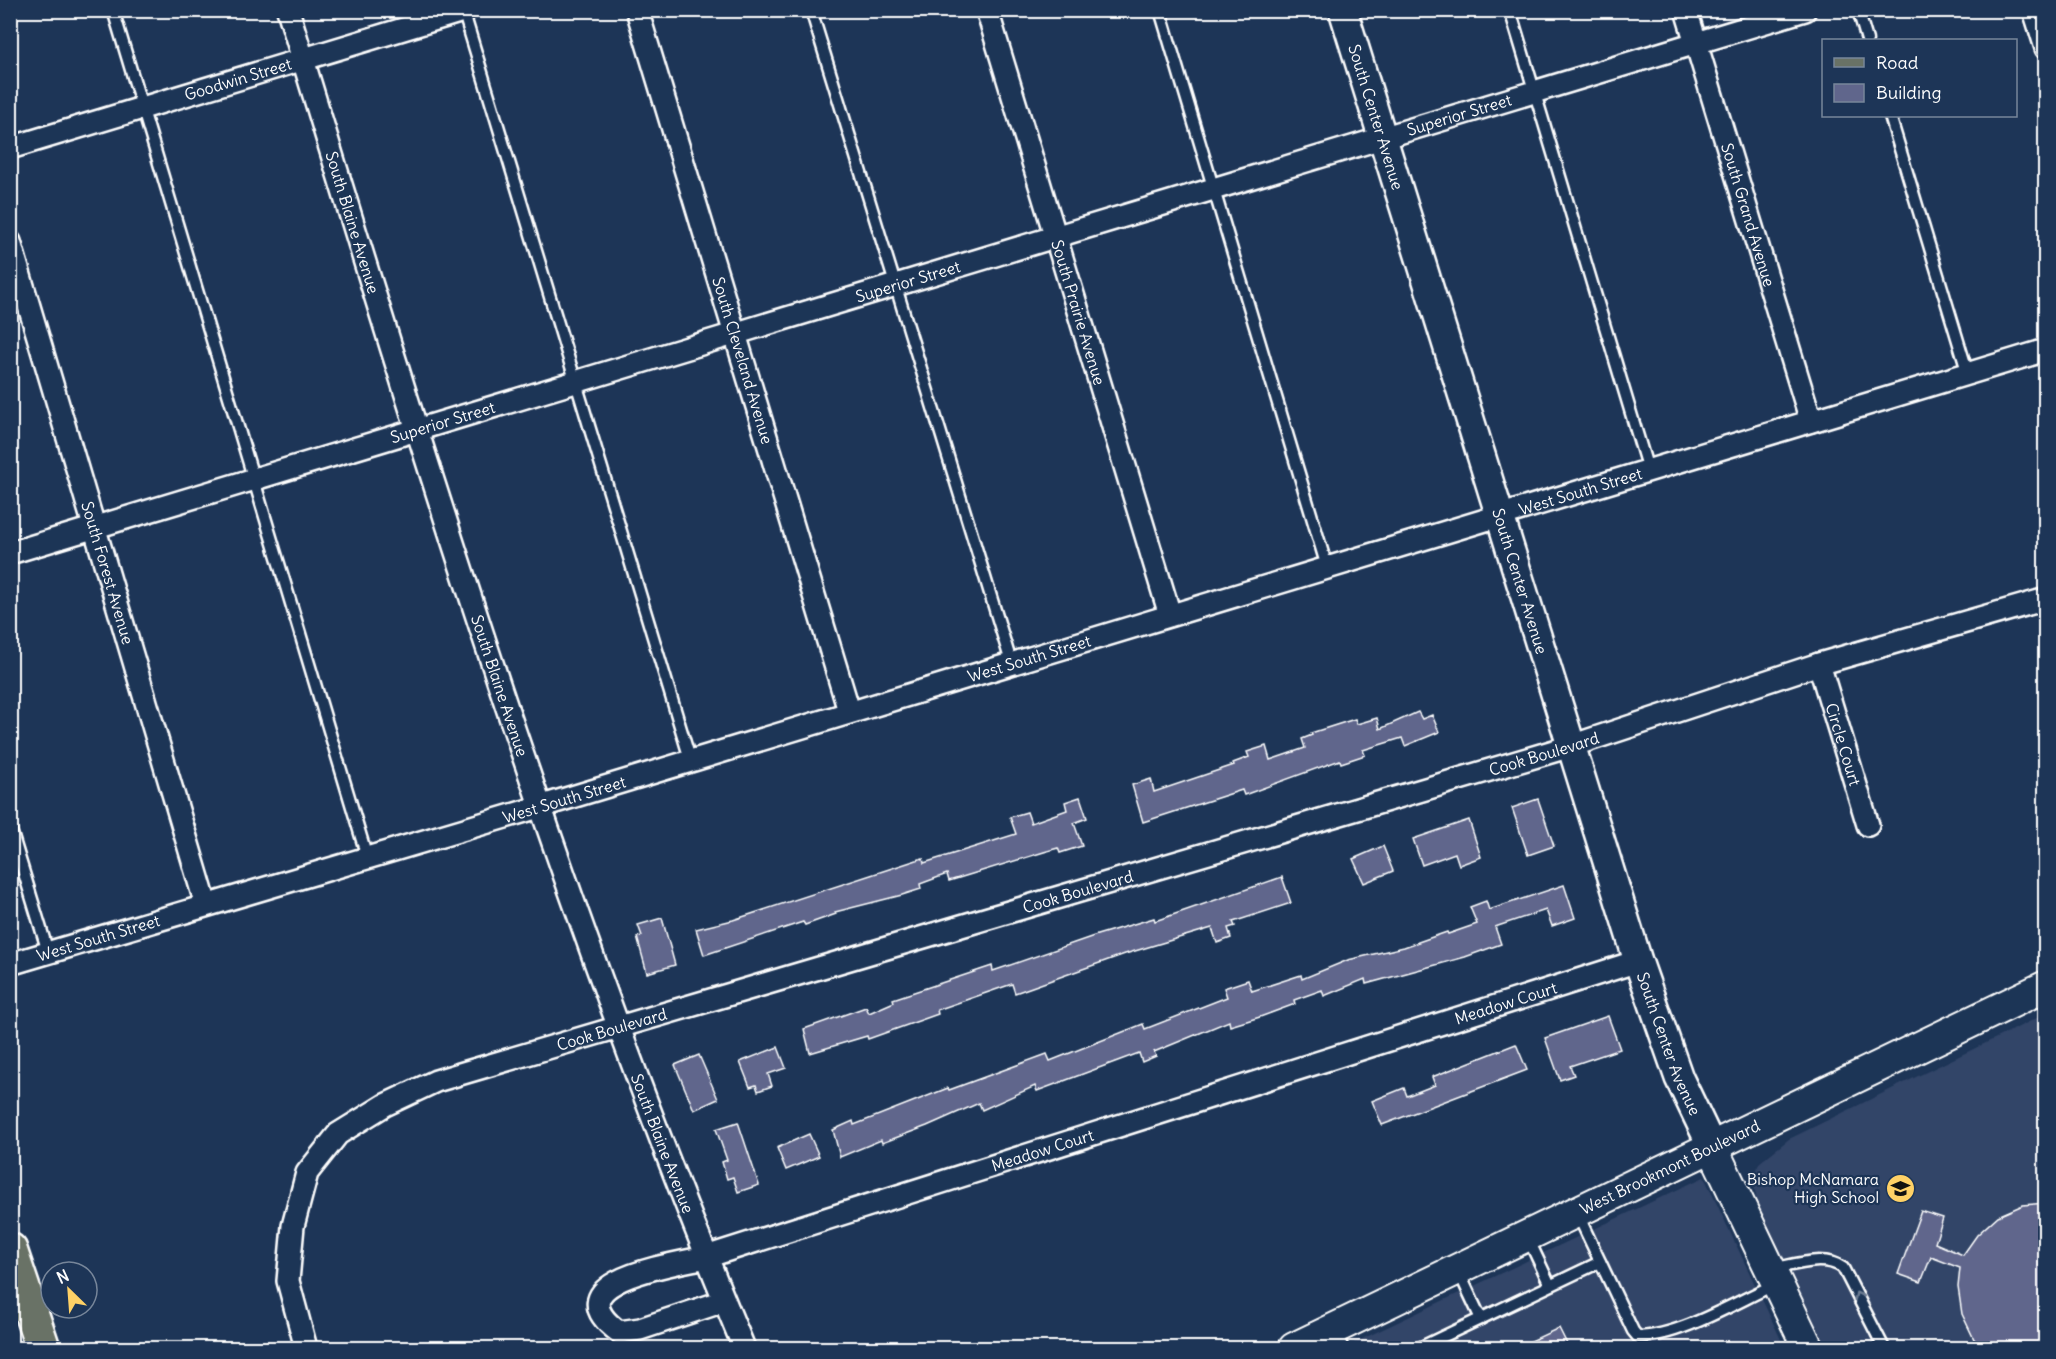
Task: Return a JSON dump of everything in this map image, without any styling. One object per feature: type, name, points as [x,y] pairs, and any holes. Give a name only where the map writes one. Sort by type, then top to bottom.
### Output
[{"type":"main road","name":"West Brookmont Boulevard","points":[[1294,1348],[1338,1339],[1458,1270],[2046,986]]},
{"type":"main road","points":[[1712,1147],[1808,1348]]},
{"type":"main road","points":[[10,1250],[26,1315],[43,1348]]},
{"type":"street","name":"South Blaine Avenue","points":[[288,10],[415,430],[539,807],[584,927],[617,1026],[706,1257],[744,1348]]},
{"type":"street","name":"South Cleveland Avenue","points":[[637,10],[849,711]]},
{"type":"street","name":"South Prairie Avenue","points":[[987,10],[1170,615]]},
{"type":"street","name":"South Center Avenue","points":[[1343,10],[1638,961],[1679,1078],[1712,1147]]},
{"type":"street","name":"South Grand Avenue","points":[[1686,10],[1811,421]]},
{"type":"street","name":"Superior Street","points":[[10,553],[1805,10]]},
{"type":"street","points":[[2034,10],[2046,48]]},
{"type":"street","name":"Goodwin Street","points":[[10,148],[464,11]]},
{"type":"street","name":"South Forest Avenue","points":[[10,242],[206,905]]},
{"type":"street","name":"West South Street","points":[[10,964],[539,807],[690,759],[2046,350]]},
{"type":"street","name":"Cook Boulevard","points":[[306,1348],[288,1281],[293,1226],[307,1173],[338,1134],[385,1105],[436,1081],[1571,746],[1819,664],[2046,599]]},
{"type":"street","name":"Circle Court","points":[[1819,664],[1868,825]]},
{"type":"street","name":"Meadow Court","points":[[724,1301],[640,1329],[619,1332],[608,1324],[600,1308],[600,1296],[608,1286],[626,1275],[706,1257],[1638,961]]},
{"type":"lane","points":[[113,10],[367,857]]},
{"type":"lane","points":[[811,10],[1011,662]]},
{"type":"lane","points":[[1160,10],[1327,567]]},
{"type":"lane","points":[[1510,10],[1648,470]]},
{"type":"lane","points":[[1858,10],[1867,39]]},
{"type":"lane","points":[[464,11],[690,759]]},
{"type":"lane","points":[[1890,117],[1968,374]]},
{"type":"lane","points":[[10,827],[48,952]]},
{"type":"lane","points":[[1577,1212],[1633,1331],[1638,1337],[1648,1337],[1696,1321],[1774,1276],[1823,1261],[1835,1262],[1843,1268],[1884,1348]]},
{"type":"lane","points":[[1527,1236],[1551,1285]]},
{"type":"lane","points":[[1419,1348],[1600,1262]]},
{"type":"lane","points":[[1458,1270],[1481,1319]]},
{"type":"shaded area","name":"Bishop McNamara High School","points":[[2045,1014],[2045,1348],[1823,1348],[1760,1216],[1753,1181],[1759,1163],[1789,1139]]},
{"type":"shaded area","points":[[1704,1177],[1785,1348],[1343,1348]]},
{"type":"building","points":[[1418,712],[1422,719],[1432,715],[1439,732],[1405,746],[1402,738],[1363,750],[1365,755],[1341,763],[1340,760],[1244,795],[1242,790],[1143,822],[1132,785],[1151,779],[1154,792],[1234,765],[1233,763],[1249,757],[1247,752],[1266,746],[1270,760],[1305,748],[1302,739],[1312,735],[1311,733],[1355,719],[1357,724],[1377,718],[1380,729]]},
{"type":"building","points":[[1080,797],[1087,818],[1074,823],[1082,846],[1060,853],[1058,848],[949,881],[947,874],[920,884],[921,889],[835,912],[836,914],[805,925],[803,922],[704,955],[696,929],[733,920],[923,858],[924,863],[1016,834],[1010,817],[1027,812],[1031,823],[1067,810],[1065,802]]},
{"type":"building","points":[[1538,799],[1554,846],[1528,855],[1512,808]]},
{"type":"building","points":[[1469,820],[1481,857],[1459,865],[1455,853],[1422,865],[1413,839]]},
{"type":"building","points":[[1383,846],[1393,871],[1364,883],[1353,859]]},
{"type":"building","points":[[1282,877],[1291,903],[1233,922],[1235,926],[1228,928],[1231,938],[1217,943],[1212,928],[1125,954],[1015,993],[1012,984],[937,1010],[938,1014],[868,1039],[867,1036],[810,1053],[804,1029],[866,1007],[869,1013],[894,1002],[893,999],[992,966],[993,971],[1097,935],[1154,918],[1155,921]]},
{"type":"building","points":[[1564,885],[1575,918],[1552,926],[1546,910],[1495,927],[1501,944],[1465,957],[1366,984],[1365,979],[1324,996],[1322,990],[1294,1000],[1295,1004],[1260,1017],[1230,1026],[1229,1021],[1154,1052],[1156,1056],[1142,1062],[1139,1053],[1037,1091],[1035,1086],[982,1110],[979,1103],[927,1126],[882,1143],[881,1140],[840,1157],[833,1130],[853,1121],[854,1125],[948,1088],[949,1090],[1047,1054],[1050,1061],[1143,1024],[1145,1029],[1227,997],[1224,988],[1248,980],[1252,991],[1301,975],[1302,979],[1348,960],[1404,947],[1447,932],[1448,934],[1477,924],[1470,907],[1486,901],[1489,910]]},
{"type":"building","points":[[662,918],[675,965],[647,973],[637,937],[642,936],[638,925]]},
{"type":"building","points":[[1608,1016],[1620,1049],[1570,1066],[1574,1075],[1560,1080],[1545,1038]]},
{"type":"building","points":[[1516,1044],[1527,1070],[1382,1125],[1372,1101],[1404,1088],[1407,1096],[1435,1085],[1432,1077]]},
{"type":"building","points":[[778,1047],[786,1068],[768,1074],[772,1086],[758,1091],[756,1085],[750,1087],[740,1062]]},
{"type":"building","points":[[699,1055],[718,1099],[694,1110],[675,1065]]},
{"type":"building","points":[[738,1122],[759,1185],[738,1192],[733,1177],[727,1179],[722,1162],[727,1160],[716,1129]]},
{"type":"building","points":[[809,1134],[819,1156],[786,1170],[777,1148]]},
{"type":"building","points":[[2046,1203],[2046,1348],[1984,1348],[1974,1339],[1962,1314],[1958,1287],[1960,1268],[1931,1257],[1921,1282],[1898,1274],[1921,1211],[1943,1218],[1935,1243],[1963,1255],[1977,1235],[1998,1216],[2023,1205]]},
{"type":"building","points":[[1559,1328],[1569,1348],[1516,1348]]},
{"type":"place","name":"Bishop McNamara High School","points":[[1900,1188]]}]
